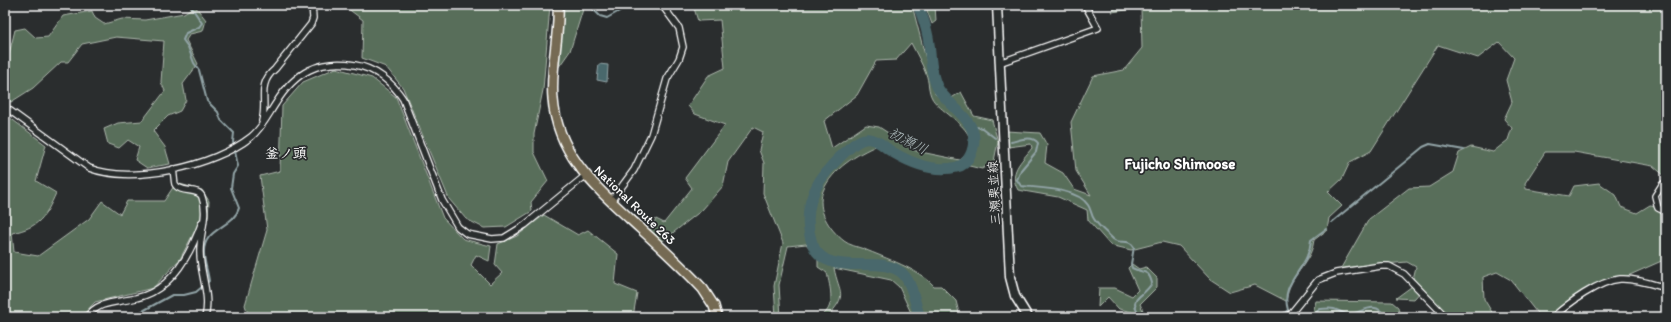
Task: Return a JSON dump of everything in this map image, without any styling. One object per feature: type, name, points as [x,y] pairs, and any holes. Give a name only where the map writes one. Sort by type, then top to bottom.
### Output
[{"type":"highway","name":"National Route 263","points":[[558,5],[552,71],[556,122],[562,138],[585,176],[703,288],[714,306],[717,317]]},
{"type":"main road","name":"三瀬栗並線","points":[[997,5],[1010,277],[1015,296],[1028,317]]},
{"type":"street","points":[[260,128],[263,117],[265,82],[268,75],[275,69],[311,24],[313,18],[312,5]]},
{"type":"street","points":[[611,201],[634,170],[652,135],[667,79],[683,47],[679,28],[662,5]]},
{"type":"street","points":[[999,63],[1098,28],[1085,5]]},
{"type":"street","points":[[5,107],[73,157],[100,172],[135,175],[186,166],[242,144],[260,128],[277,101],[296,79],[309,69],[321,64],[346,64],[372,70],[395,86],[402,99],[442,200],[458,227],[467,234],[492,239],[504,238],[525,225],[585,176]]},
{"type":"street","points":[[173,169],[175,184],[178,188],[199,194],[202,197],[204,216],[200,252],[207,306],[205,317]]},
{"type":"street","points":[[1666,182],[1662,185],[1655,196],[1658,208],[1666,212]]},
{"type":"street","points":[[87,317],[94,308],[101,304],[138,298],[156,290],[170,280],[187,254],[196,237],[204,216]]},
{"type":"street","points":[[1288,317],[1318,280],[1336,273],[1381,266],[1389,266],[1404,274],[1446,317]]},
{"type":"street","points":[[1552,317],[1591,290],[1619,279],[1646,282],[1666,288]]},
{"type":"green space","points":[[343,5],[550,5],[543,90],[534,134],[534,152],[548,181],[531,202],[532,211],[506,227],[484,228],[466,219],[449,199],[403,88],[386,67],[362,58],[363,20]]},
{"type":"green space","points":[[564,5],[584,6],[570,51],[556,71]]},
{"type":"green space","points":[[693,5],[912,5],[935,94],[945,102],[961,92],[974,116],[992,120],[998,142],[994,161],[982,169],[965,165],[927,170],[878,145],[846,163],[832,176],[823,191],[821,205],[825,219],[833,231],[844,241],[911,269],[920,274],[934,286],[941,286],[956,301],[960,317],[913,317],[899,287],[891,280],[834,268],[841,294],[840,298],[834,309],[827,317],[819,317],[828,309],[831,297],[830,285],[827,273],[818,267],[818,258],[806,244],[788,246],[779,285],[781,317],[776,317],[774,286],[783,243],[763,193],[764,163],[759,150],[763,132],[753,127],[728,162],[723,186],[702,210],[660,243],[649,232],[656,219],[664,223],[692,188],[685,178],[725,125],[695,114],[688,106],[708,76],[725,68],[720,20],[698,21]],"holes":[[[911,43],[926,74],[932,98],[968,133],[970,142],[968,151],[960,160],[916,151],[879,127],[866,125],[832,148],[824,121],[857,95],[876,61],[896,60]]]},
{"type":"green space","points":[[925,5],[935,5],[936,21],[932,24]]},
{"type":"green space","points":[[1117,5],[1666,5],[1666,177],[1653,166],[1574,152],[1545,152],[1525,183],[1526,189],[1569,196],[1574,186],[1599,183],[1616,195],[1621,207],[1637,213],[1650,205],[1666,207],[1666,259],[1589,293],[1558,317],[1540,317],[1511,280],[1497,272],[1483,277],[1484,299],[1493,314],[1489,317],[1449,317],[1422,290],[1414,299],[1396,298],[1411,287],[1416,267],[1407,262],[1341,268],[1369,219],[1409,188],[1429,187],[1453,172],[1459,153],[1471,147],[1493,152],[1508,140],[1512,128],[1504,119],[1512,102],[1506,80],[1514,58],[1499,42],[1478,58],[1438,45],[1371,151],[1350,162],[1342,179],[1328,192],[1342,206],[1329,218],[1327,230],[1314,240],[1310,254],[1289,288],[1286,301],[1255,285],[1230,292],[1210,279],[1179,246],[1162,242],[1131,250],[1110,245],[1088,220],[1087,210],[1058,197],[1018,190],[1014,178],[1015,172],[1032,148],[1031,144],[1008,147],[1006,131],[1040,133],[1047,145],[1045,163],[1063,173],[1074,189],[1091,195],[1076,171],[1071,122],[1093,76],[1124,70],[1142,48],[1141,8],[1112,12]]},
{"type":"green space","points":[[195,6],[206,20],[203,31],[190,34],[186,40],[198,64],[183,84],[186,100],[180,111],[168,116],[153,131],[165,147],[170,164],[147,168],[135,160],[139,147],[128,140],[119,148],[108,144],[104,129],[118,123],[142,121],[165,91],[161,82],[164,41],[116,37],[82,44],[68,62],[61,62],[33,88],[11,102],[5,99],[5,55],[9,54],[15,30],[25,28],[36,38],[48,37],[63,16],[92,11],[95,18],[104,24],[122,19],[145,20],[184,13]]},
{"type":"green space","points":[[336,68],[372,78],[396,97],[443,218],[463,239],[491,246],[489,261],[476,255],[471,265],[490,284],[502,273],[495,265],[498,244],[517,236],[544,215],[578,235],[588,230],[618,254],[615,284],[637,293],[633,317],[249,317],[245,305],[267,230],[260,176],[280,171],[282,106],[303,82]]},
{"type":"green space","points":[[5,114],[46,145],[36,181],[56,193],[48,209],[40,220],[29,228],[12,233],[14,252],[38,256],[89,219],[102,201],[120,214],[127,201],[164,201],[176,183],[202,190],[209,201],[208,219],[199,223],[180,259],[153,288],[95,302],[81,317],[5,317]]},
{"type":"green space","points":[[1132,264],[1139,269],[1146,267],[1157,278],[1157,287],[1140,304],[1146,317],[1136,317],[1132,312],[1119,309],[1108,297],[1098,307],[1099,288],[1115,288],[1132,296],[1138,290],[1128,268]]},
{"type":"green space","points":[[1316,301],[1392,302],[1398,307],[1400,317],[1312,317]]},
{"type":"water","points":[[599,64],[608,65],[607,82],[597,80]]},
{"type":"waterway","points":[[135,317],[139,313],[172,295],[184,295],[196,292],[209,281],[204,256],[205,245],[208,238],[231,220],[236,215],[239,208],[231,188],[233,174],[238,166],[233,142],[234,133],[221,120],[218,112],[207,101],[199,70],[183,40],[186,33],[199,27],[202,23],[190,5]]},
{"type":"waterway","points":[[589,5],[600,16],[607,18],[623,9],[637,5]]},
{"type":"waterway","name":"初瀬川","points":[[918,5],[927,33],[932,71],[936,84],[943,96],[965,118],[973,131],[974,143],[968,160],[957,167],[949,169],[932,168],[909,161],[880,143],[865,139],[853,145],[840,157],[819,182],[812,197],[808,219],[812,243],[819,255],[829,261],[842,264],[883,265],[895,268],[904,275],[912,290],[920,317]]},
{"type":"waterway","points":[[970,126],[982,128],[995,138]]},
{"type":"waterway","points":[[1011,142],[1022,139],[1033,139],[1038,143],[1036,152],[1021,170],[1017,180],[1021,186],[1047,188],[1067,192],[1083,199],[1090,208],[1096,222],[1113,239],[1119,242],[1127,242],[1132,244],[1134,247],[1131,264],[1132,268],[1147,273],[1152,283],[1136,301],[1135,305],[1141,317]]},
{"type":"waterway","points":[[1332,222],[1423,147],[1430,144],[1464,150]]},
{"type":"waterway","points":[[1280,317],[1288,310],[1286,300],[1288,291],[1291,283],[1305,260],[1309,251],[1311,240],[1326,229]]},
{"type":"waterway","points":[[1313,317],[1319,309],[1336,309],[1344,314],[1350,314],[1371,308],[1376,308],[1381,311],[1385,317]]},
{"type":"district","name":"釜ノ頭","points":[[286,153]]},
{"type":"district","name":"Fujicho Shimoose","points":[[1180,164]]}]
